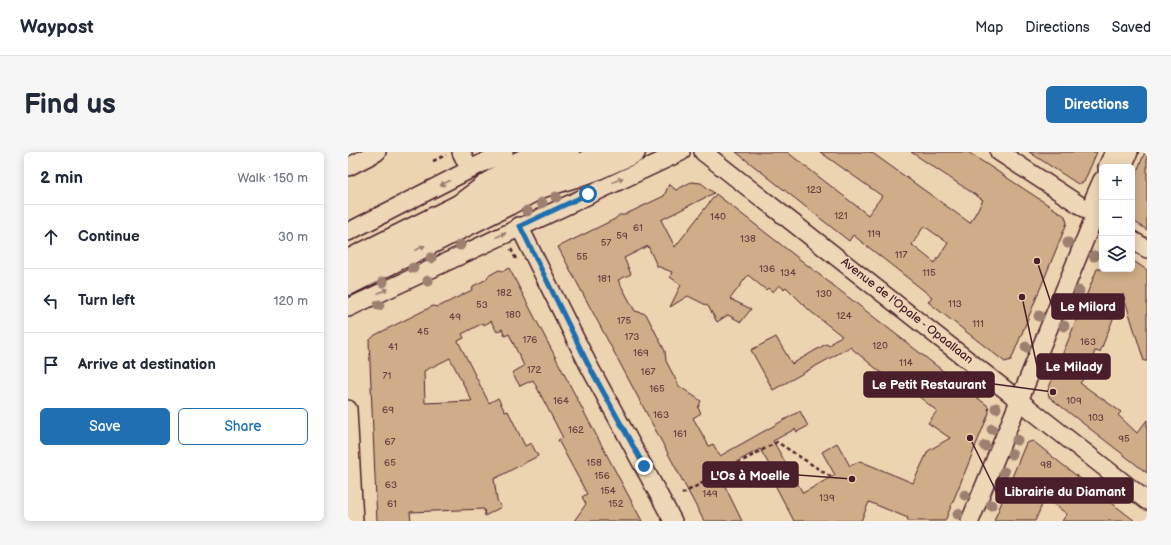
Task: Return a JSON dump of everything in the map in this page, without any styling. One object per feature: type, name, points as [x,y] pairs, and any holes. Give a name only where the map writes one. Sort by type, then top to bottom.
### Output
[{"type":"main road","points":[[459,206],[513,166],[541,152]]},
{"type":"main road","points":[[348,261],[568,152]]},
{"type":"main road","points":[[348,284],[543,186],[605,152]]},
{"type":"main road","points":[[543,186],[591,171],[634,152]]},
{"type":"street","points":[[348,167],[377,152]]},
{"type":"street","points":[[461,152],[470,170]]},
{"type":"street","points":[[348,232],[504,152]]},
{"type":"street","points":[[348,308],[520,226],[681,152]]},
{"type":"street","name":"Avenue de l'Opale - Opaallaan","points":[[703,152],[998,382],[1019,401],[1147,501]]},
{"type":"street","points":[[999,152],[1099,214]]},
{"type":"street","points":[[1108,164],[1114,152]]},
{"type":"street","points":[[1124,164],[1129,152]]},
{"type":"street","points":[[1099,187],[1094,198],[1099,212]]},
{"type":"street","points":[[970,521],[1019,401],[1099,217]]},
{"type":"street","points":[[520,226],[589,366],[673,521]]},
{"type":"street","points":[[1135,242],[1147,249]]},
{"type":"street","points":[[348,409],[354,521]]},
{"type":"path","points":[[434,161],[452,152]]},
{"type":"path","points":[[682,494],[777,442],[831,477]]},
{"type":"building","points":[[736,152],[787,152],[868,215],[882,196],[820,152],[871,152],[970,223],[983,200],[911,152],[968,152],[1065,216],[1067,223],[1011,360],[1005,362],[928,302],[932,297],[853,235],[849,241]],"holes":[[[924,226],[948,243],[935,263],[912,245]]]},
{"type":"building","points":[[1029,152],[1097,152],[1084,182],[1078,184]]},
{"type":"building","points":[[1145,152],[1147,152],[1147,230],[1135,222],[1135,176]]},
{"type":"building","points":[[691,182],[701,183],[714,193],[661,220],[675,247],[716,194],[988,406],[989,413],[945,521],[907,521],[908,518],[869,502],[861,521],[794,521],[774,483],[778,480],[760,449],[718,472],[742,521],[704,521],[558,247],[615,219],[619,215],[624,215],[664,196],[669,184],[676,190]],"holes":[[[648,246],[657,266],[672,272],[670,277],[681,285],[670,307],[688,296],[708,306],[717,322],[728,315],[741,322],[751,309],[730,299],[748,275],[766,290],[768,288],[773,292],[779,285],[784,289],[786,287],[810,311],[842,336],[834,340],[830,346],[826,344],[792,364],[776,337],[751,350],[773,390],[850,347],[896,385],[898,383],[903,384],[937,411],[928,423],[950,438],[928,451],[913,483],[860,461],[850,466],[837,443],[822,452],[835,475],[803,493],[773,441],[795,429],[797,432],[808,426],[800,411],[720,456],[713,444],[709,446],[693,418],[701,413],[698,408],[701,401],[679,386],[666,361],[665,351],[646,314],[635,311],[618,280],[631,274],[624,258]]]},
{"type":"building","points":[[1135,262],[1147,270],[1147,361],[1144,361],[1123,294],[1100,352],[1095,351],[1085,377],[1080,383],[1121,412],[1118,415],[1137,433],[1147,420],[1147,473],[1049,397],[1048,390],[1097,269],[1099,269],[1099,272],[1135,272]]},
{"type":"building","points":[[509,268],[642,521],[574,521],[586,504],[582,497],[587,494],[558,440],[563,438],[533,380],[520,386],[512,373],[524,366],[509,334],[505,336],[502,329],[497,332],[491,321],[484,325],[483,323],[462,334],[464,338],[458,341],[489,403],[498,398],[505,412],[508,411],[525,446],[531,443],[538,456],[494,479],[497,500],[501,507],[485,516],[484,509],[410,512],[411,521],[377,521],[369,341],[375,335],[433,306],[438,307],[472,290],[473,286],[487,279],[488,276],[499,270],[503,271]],"holes":[[[450,358],[472,401],[425,403],[424,371]]]},
{"type":"building","points":[[1033,441],[1135,521],[1062,521],[1067,514],[1045,498],[1035,521],[994,521],[1026,443]]},
{"type":"place","name":"Le Milord","points":[[1037,261]]},
{"type":"place","name":"Le Milady","points":[[1022,297]]},
{"type":"place","name":"Le Petit Restaurant","points":[[1053,392]]},
{"type":"place","name":"Librairie du Diamant","points":[[970,438]]},
{"type":"place","name":"L'Os à Moelle","points":[[852,479]]},
{"type":"route","points":[[588,194],[520,226],[589,366],[644,466]]}]
